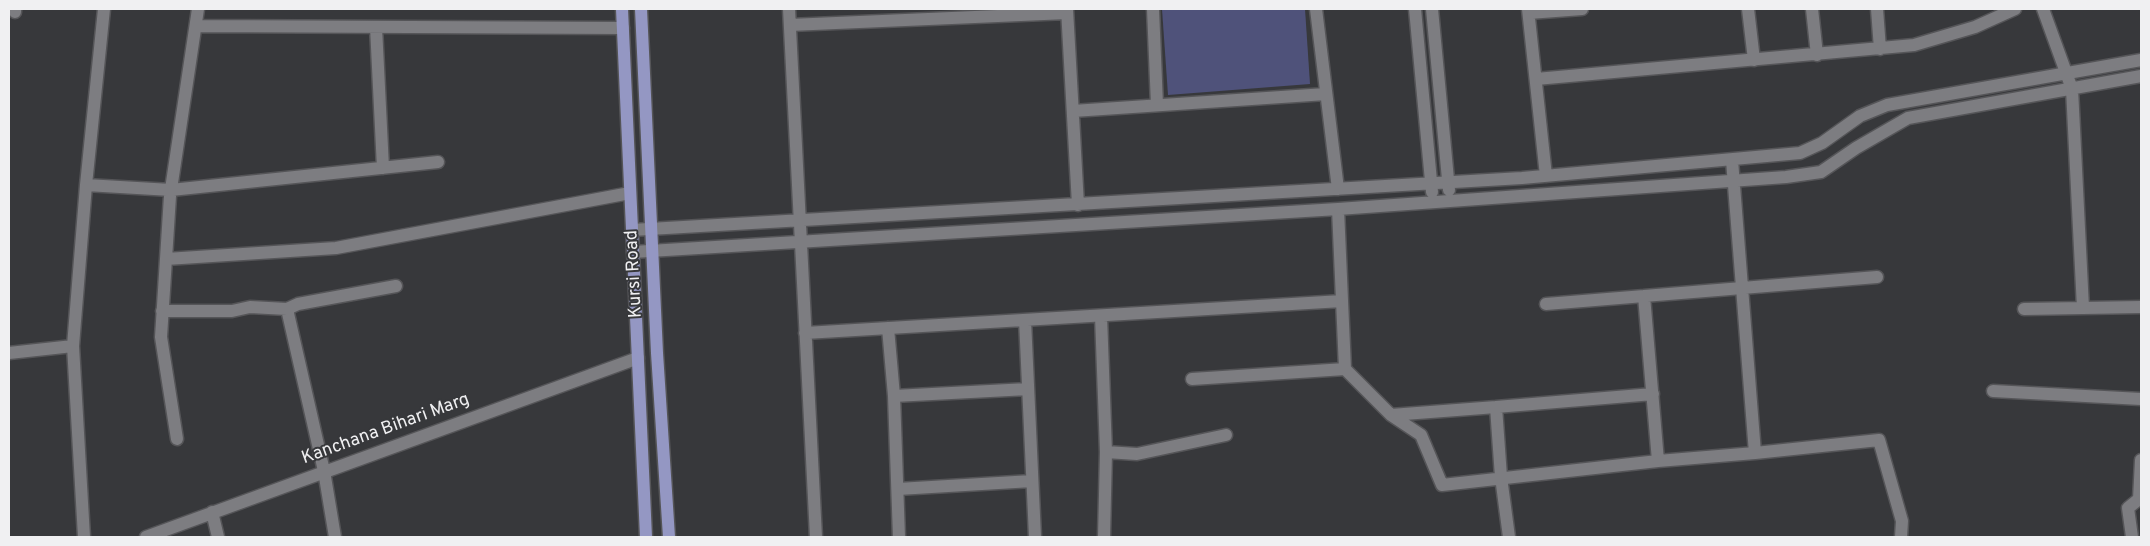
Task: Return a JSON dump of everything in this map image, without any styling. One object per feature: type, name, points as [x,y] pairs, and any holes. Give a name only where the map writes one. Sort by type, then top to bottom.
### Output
[{"type":"main road","name":"Kursi Road","points":[[622,9],[646,537]]},
{"type":"main road","name":"Kursi Road","points":[[642,9],[652,251],[669,537]]},
{"type":"street","points":[[84,537],[73,346],[86,184],[104,9]]},
{"type":"street","points":[[177,439],[161,337],[162,312],[171,190],[198,9]]},
{"type":"street","points":[[789,9],[816,537]]},
{"type":"street","points":[[1153,9],[1157,105]]},
{"type":"street","points":[[1316,9],[1338,189]]},
{"type":"street","points":[[1414,9],[1432,202]]},
{"type":"street","points":[[1432,9],[1450,201]]},
{"type":"street","points":[[1546,176],[1529,11],[1582,9]]},
{"type":"street","points":[[1748,9],[1754,60]]},
{"type":"street","points":[[1812,9],[1817,55]]},
{"type":"street","points":[[1876,9],[1880,49]]},
{"type":"street","points":[[1536,79],[1914,45],[1975,27],[2015,9]]},
{"type":"street","points":[[2042,9],[2072,89],[2083,308]]},
{"type":"street","points":[[790,25],[1067,11],[1078,204]]},
{"type":"street","points":[[196,26],[623,28]]},
{"type":"street","points":[[376,26],[383,168]]},
{"type":"street","points":[[632,230],[1449,183],[1800,153],[1822,143],[1860,116],[1887,105],[2141,60]]},
{"type":"street","points":[[633,252],[1338,209],[1786,178],[1821,172],[1856,148],[1908,118],[2141,76]]},
{"type":"street","points":[[1073,111],[1326,94]]},
{"type":"street","points":[[1732,160],[1755,453]]},
{"type":"street","points":[[86,184],[171,190],[438,162]]},
{"type":"street","points":[[166,259],[336,248],[630,193]]},
{"type":"street","points":[[1338,209],[1345,368],[1391,414],[1421,435],[1442,485],[1501,477],[1879,440],[1902,521],[1901,537]]},
{"type":"street","points":[[1546,304],[1878,277]]},
{"type":"street","points":[[162,312],[232,311],[250,307],[287,309],[298,304],[396,286]]},
{"type":"street","points":[[1644,296],[1658,461]]},
{"type":"street","points":[[805,333],[1342,301]]},
{"type":"street","points":[[2024,309],[2141,307]]},
{"type":"street","points":[[287,309],[324,472],[335,537]]},
{"type":"street","points":[[1101,316],[1106,452],[1104,537]]},
{"type":"street","points":[[1025,320],[1035,537]]},
{"type":"street","points":[[888,328],[894,396],[899,537]]},
{"type":"street","points":[[9,353],[73,346]]},
{"type":"street","name":"Kanchana Bihari Marg","points":[[146,537],[638,358]]},
{"type":"street","points":[[1192,379],[1345,368]]},
{"type":"street","points":[[894,396],[1028,389]]},
{"type":"street","points":[[1994,390],[2141,398]]},
{"type":"street","points":[[1391,414],[1496,408],[1653,394]]},
{"type":"street","points":[[1496,408],[1501,477],[1509,537]]},
{"type":"street","points":[[1106,452],[1137,454],[1226,435]]},
{"type":"street","points":[[2132,537],[2128,508],[2139,499],[2141,460]]},
{"type":"street","points":[[898,489],[1032,481]]},
{"type":"street","points":[[212,512],[218,537]]},
{"type":"shaded area","points":[[1162,9],[1305,9],[1310,84],[1168,95]]}]
